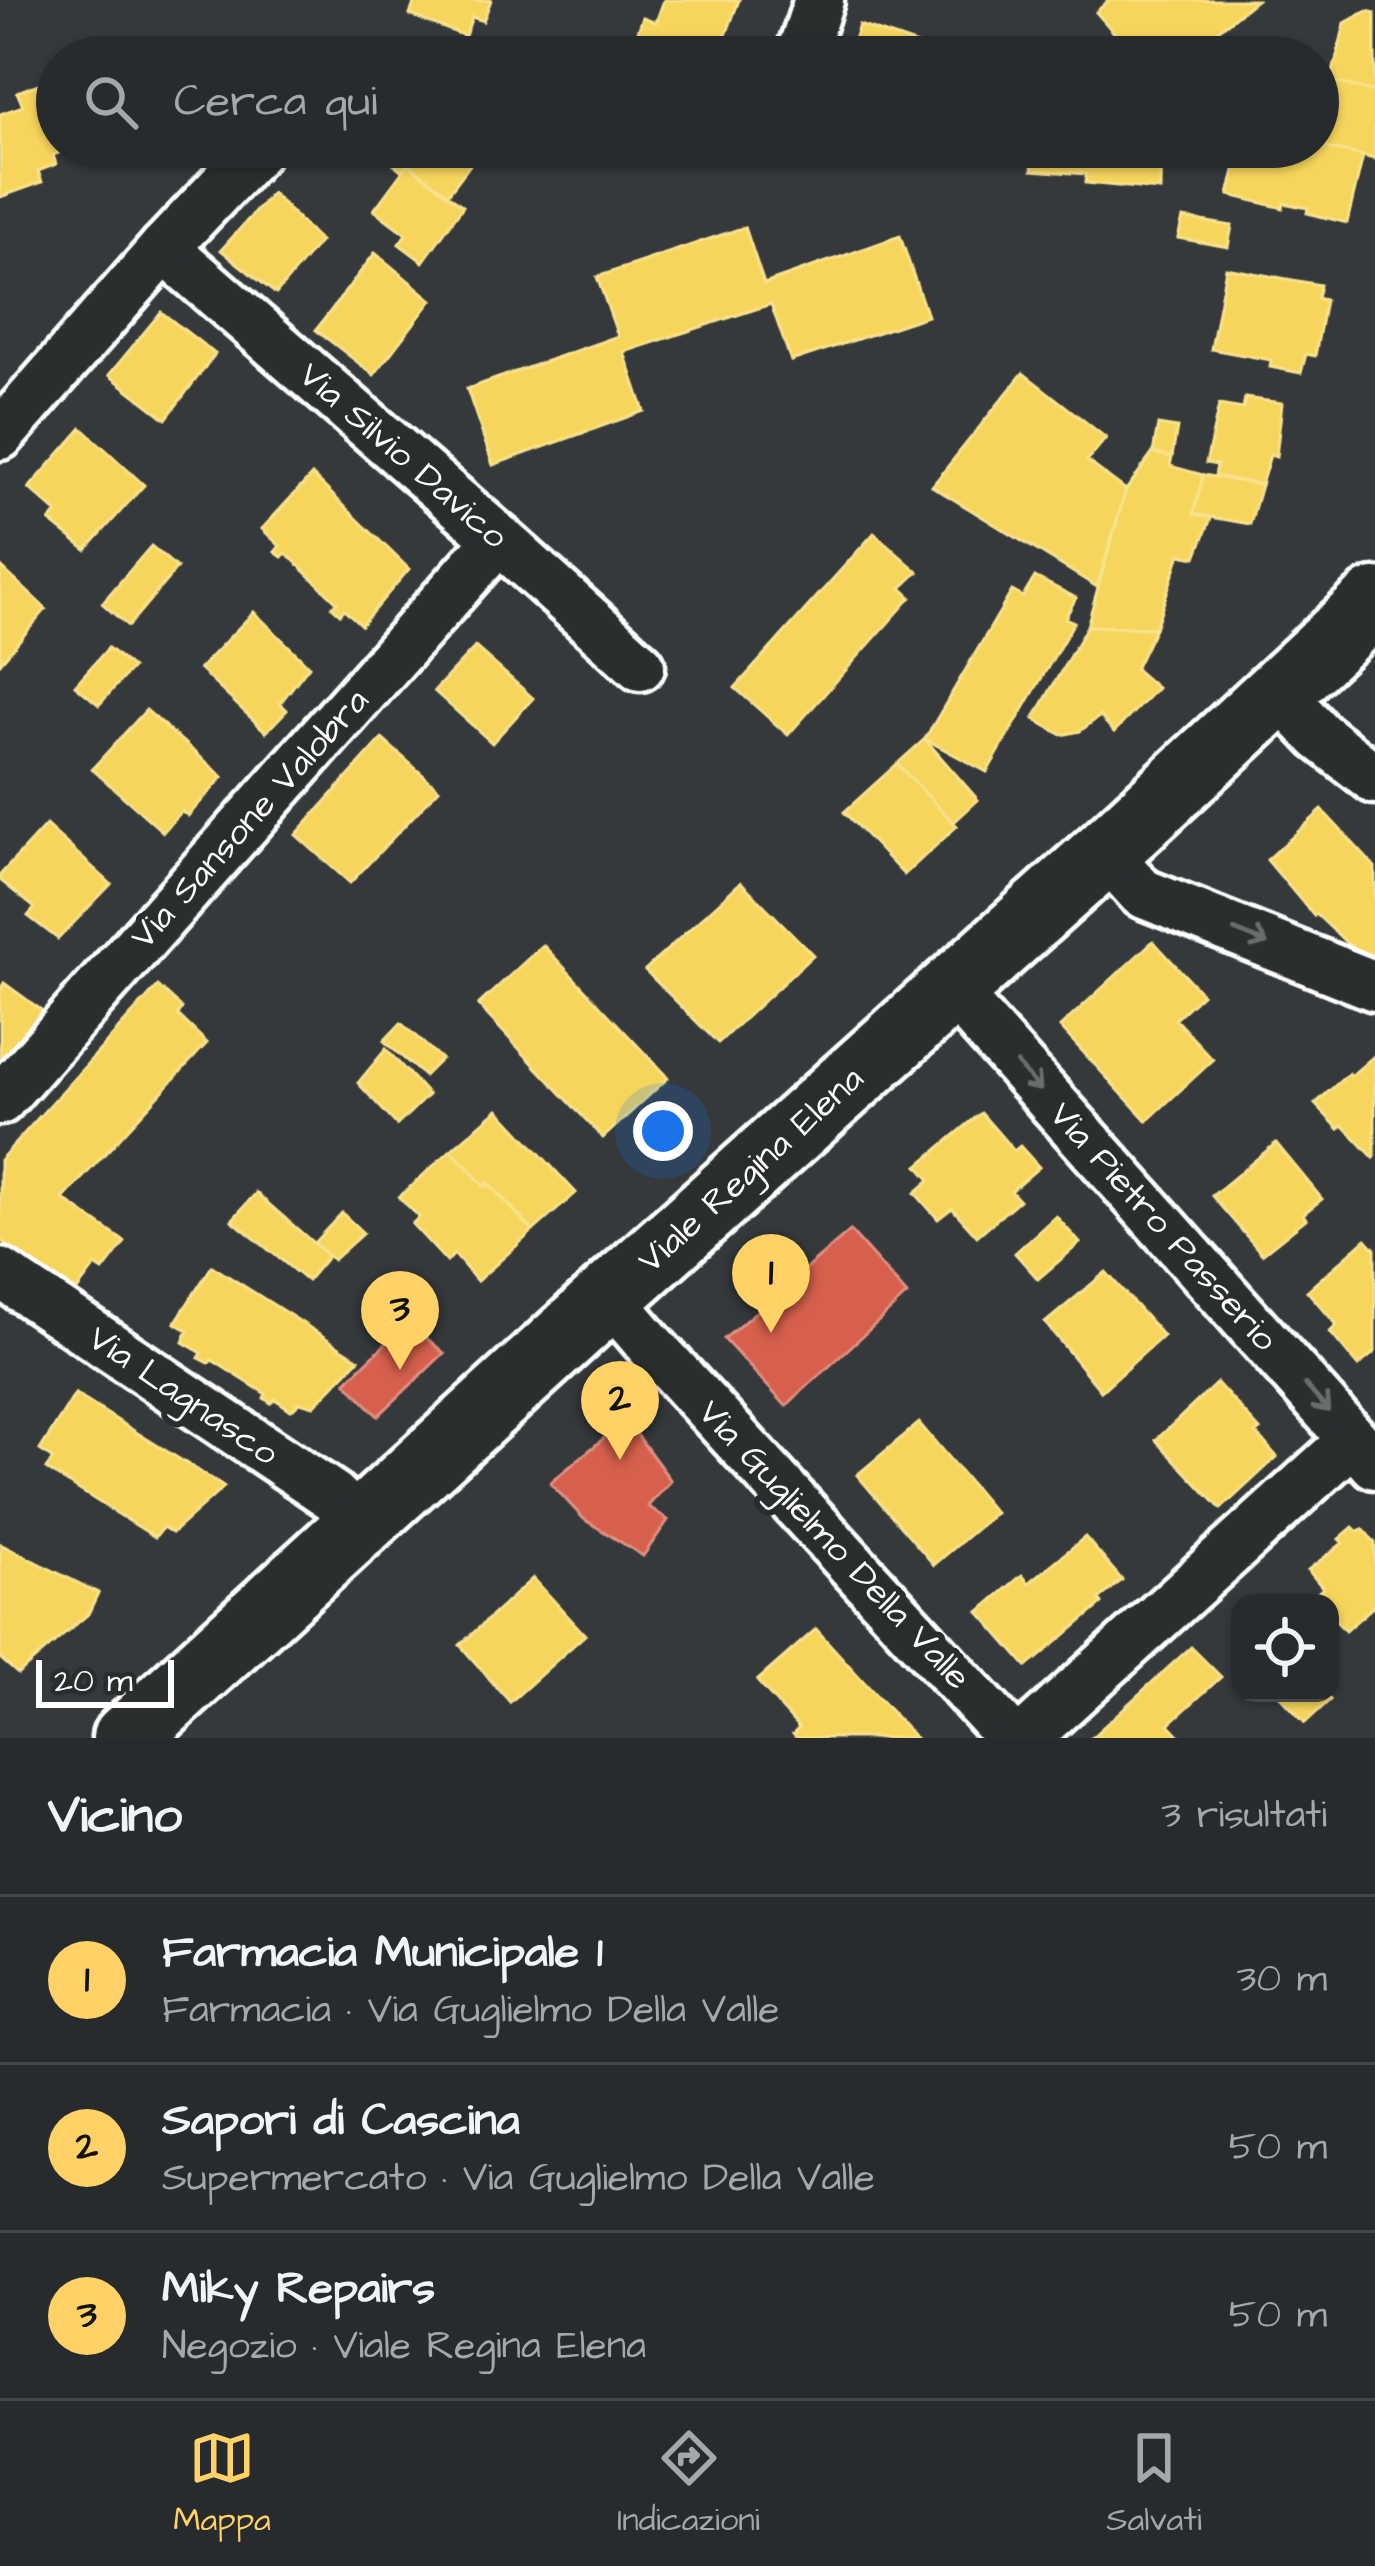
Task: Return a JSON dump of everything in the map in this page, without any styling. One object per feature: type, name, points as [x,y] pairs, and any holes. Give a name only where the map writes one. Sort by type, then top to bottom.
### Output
[{"type":"main road","name":"Viale Regina Elena","points":[[126,1738],[951,989],[1124,872],[1277,691],[1375,602]]},
{"type":"street","points":[[807,36],[819,0]]},
{"type":"street","points":[[0,435],[240,168]]},
{"type":"street","name":"Via Silvio Davico","points":[[164,248],[640,666]]},
{"type":"street","name":"Via Sansone Valobra","points":[[0,1100],[499,539]]},
{"type":"street","points":[[1277,691],[1320,736],[1375,779]]},
{"type":"street","points":[[1124,872],[1375,986]]},
{"type":"street","name":"Via Pietro Passerio","points":[[951,989],[1364,1452]]},
{"type":"street","name":"Via Lagnasco","points":[[0,1273],[333,1496],[362,1524]]},
{"type":"street","name":"Via Guglielmo Della Valle","points":[[609,1297],[1011,1738]]},
{"type":"street","points":[[1025,1738],[1364,1452]]},
{"type":"building: Abitazioni","points":[[415,0],[491,0],[483,21],[472,17],[465,36],[410,15]]},
{"type":"building: Abitazioni","points":[[664,0],[739,0],[726,36],[636,36],[643,17],[656,22]]},
{"type":"building: Abitazioni","points":[[1109,0],[1256,0],[1217,31],[1222,36],[1115,36],[1096,12]]},
{"type":"building: Abitazioni","points":[[1367,11],[1375,13],[1375,92],[1339,83],[1345,23]]},
{"type":"building: Abitazioni","points":[[859,25],[892,36],[855,36]]},
{"type":"building: Abitazioni","points":[[1339,83],[1375,92],[1375,159],[1339,151]]},
{"type":"building: Abitazioni","points":[[36,85],[36,168],[46,168],[38,171],[42,182],[0,197],[0,114],[23,106],[17,92]]},
{"type":"building: Abitazioni","points":[[1339,151],[1363,156],[1347,223],[1307,213],[1308,208],[1284,203],[1283,208],[1229,195],[1236,168],[1339,168]]},
{"type":"building: Abitazioni","points":[[405,168],[413,168],[463,206],[423,262],[399,244],[406,234],[374,210]]},
{"type":"building: Abitazioni","points":[[413,168],[468,168],[448,194]]},
{"type":"building: Abitazioni","points":[[1161,168],[1160,190],[1085,183],[1086,174],[1032,170]]},
{"type":"building: Abitazioni","points":[[272,193],[320,241],[276,294],[221,250]]},
{"type":"building: Abitazioni","points":[[1183,218],[1232,226],[1228,247],[1178,238]]},
{"type":"building: Abitazioni","points":[[745,227],[764,284],[900,236],[927,316],[791,361],[771,304],[624,352],[644,411],[493,465],[467,389],[618,336],[597,277]]},
{"type":"building: Abitazioni","points":[[375,253],[432,300],[374,375],[316,330]]},
{"type":"building: Abitazioni","points":[[1226,268],[1320,285],[1317,298],[1325,300],[1315,356],[1306,354],[1301,373],[1270,367],[1271,360],[1211,349]]},
{"type":"building: Abitazioni","points":[[161,312],[215,354],[166,419],[109,375]]},
{"type":"building: Abitazioni","points":[[1023,373],[1106,438],[1087,461],[1126,490],[1097,587],[932,486]]},
{"type":"building: Abitazioni","points":[[1245,398],[1282,403],[1276,457],[1270,455],[1261,485],[1215,476],[1217,465],[1206,463],[1219,405],[1243,409]]},
{"type":"building: Abitazioni","points":[[1158,425],[1177,428],[1172,457],[1153,453]]},
{"type":"building: Abitazioni","points":[[82,428],[144,485],[86,550],[50,521],[57,513],[29,488]]},
{"type":"building: Abitazioni","points":[[1153,453],[1172,457],[1170,466],[1203,475],[1194,514],[1211,518],[1196,557],[1180,554],[1155,628],[1087,626],[1126,490]]},
{"type":"building: Abitazioni","points":[[312,475],[409,569],[361,625],[344,609],[340,614],[332,607],[337,602],[286,553],[282,557],[275,552],[280,546],[262,529]]},
{"type":"building: Abitazioni","points":[[1203,475],[1261,485],[1250,524],[1194,514]]},
{"type":"building: Abitazioni","points":[[874,533],[918,572],[901,588],[911,597],[788,735],[735,688]]},
{"type":"building: Abitazioni","points":[[151,546],[177,568],[128,626],[102,603]]},
{"type":"building: Abitazioni","points":[[0,566],[46,609],[0,663]]},
{"type":"building: Abitazioni","points":[[1035,577],[1076,598],[1065,618],[1074,622],[987,772],[925,739],[1012,591],[1023,597]]},
{"type":"building: Abitazioni","points":[[254,612],[309,666],[280,703],[287,710],[266,732],[199,669]]},
{"type":"building: Abitazioni","points":[[1087,626],[1155,628],[1135,669],[1157,688],[1114,732],[1100,716],[1080,731],[1062,735],[1034,719]]},
{"type":"building: Abitazioni","points":[[475,647],[533,698],[492,743],[434,691]]},
{"type":"building: Abitazioni","points":[[108,648],[132,668],[99,705],[75,685]]},
{"type":"building: Abitazioni","points":[[146,710],[223,777],[188,816],[182,811],[163,832],[92,769]]},
{"type":"building: Abitazioni","points":[[382,739],[439,789],[350,883],[296,835]]},
{"type":"building: Abitazioni","points":[[925,739],[978,800],[953,823],[897,764]]},
{"type":"building: Abitazioni","points":[[897,764],[957,826],[904,875],[844,812]]},
{"type":"building: Abitazioni","points":[[1322,810],[1375,867],[1375,957],[1350,946],[1314,916],[1267,860]]},
{"type":"building: Abitazioni","points":[[46,825],[111,884],[58,939],[28,916],[35,908],[0,880]]},
{"type":"building: Abitazioni","points":[[741,882],[813,955],[718,1043],[645,970]]},
{"type":"building: Abitazioni","points":[[1153,941],[1202,994],[1175,1019],[1213,1060],[1147,1121],[1060,1027]]},
{"type":"building: Abitazioni","points":[[543,945],[668,1078],[603,1138],[478,1005]]},
{"type":"building: Abitazioni","points":[[4,983],[44,1012],[0,1072],[0,990]]},
{"type":"building: Abitazioni","points":[[158,986],[182,1008],[178,1015],[207,1043],[63,1199],[125,1242],[103,1271],[95,1266],[75,1293],[0,1240],[0,1160]]},
{"type":"building: Abitazioni","points":[[401,1023],[441,1059],[424,1076],[384,1041]]},
{"type":"building: Abitazioni","points":[[386,1049],[428,1095],[397,1125],[358,1083]]},
{"type":"building: Abitazioni","points":[[1375,1055],[1375,1157],[1374,1158],[1315,1104]]},
{"type":"building: Abitazioni","points":[[498,1109],[576,1193],[533,1231],[451,1150]]},
{"type":"building: Abitazioni","points":[[981,1113],[1014,1151],[1020,1146],[1039,1167],[1011,1191],[1019,1200],[977,1236],[952,1208],[938,1219],[915,1193],[930,1180],[918,1166]]},
{"type":"building: Abitazioni","points":[[1276,1143],[1322,1199],[1303,1214],[1306,1219],[1262,1254],[1212,1196]]},
{"type":"building: Abitazioni","points":[[451,1150],[533,1231],[477,1281],[454,1254],[447,1262],[412,1224],[419,1217],[399,1197]]},
{"type":"building: Abitazioni","points":[[256,1193],[328,1256],[307,1281],[232,1220]]},
{"type":"building: Abitazioni","points":[[342,1213],[363,1233],[333,1260],[314,1243]]},
{"type":"building: Abitazioni","points":[[1056,1216],[1080,1243],[1038,1279],[1015,1253]]},
{"type":"building: Abitazioni","points":[[1366,1239],[1375,1249],[1375,1352],[1358,1366],[1330,1332],[1337,1325],[1307,1291]]},
{"type":"building: Abitazioni","points":[[212,1266],[359,1359],[314,1406],[300,1402],[291,1410],[275,1399],[271,1403],[264,1398],[266,1394],[212,1360],[199,1358],[202,1353],[183,1342],[188,1330],[175,1323]]},
{"type":"building: Abitazioni","points":[[1106,1272],[1163,1336],[1101,1391],[1045,1323]]},
{"type":"building: Abitazioni","points":[[1217,1383],[1260,1430],[1256,1433],[1277,1457],[1221,1509],[1156,1440]]},
{"type":"building: Abitazioni","points":[[75,1394],[224,1487],[172,1533],[163,1527],[155,1537],[46,1469],[53,1459],[40,1450]]},
{"type":"building: Abitazioni","points":[[919,1423],[995,1513],[934,1565],[857,1475]]},
{"type":"building: Abitazioni","points":[[1353,1527],[1358,1532],[1363,1529],[1375,1543],[1375,1605],[1345,1631],[1339,1624],[1339,1594],[1316,1594],[1323,1588],[1308,1570],[1343,1543],[1339,1539]]},
{"type":"building: Abitazioni","points":[[1085,1537],[1122,1580],[1099,1599],[1102,1604],[1027,1667],[979,1612],[1022,1575],[1029,1583]]},
{"type":"building: Abitazioni","points":[[0,1544],[98,1593],[88,1614],[18,1674],[0,1658]]},
{"type":"building: Abitazioni","points":[[533,1578],[585,1635],[510,1702],[460,1645]]},
{"type":"building: Abitazioni","points":[[816,1629],[915,1738],[797,1738],[793,1734],[799,1728],[757,1681]]},
{"type":"building: Abitazioni","points":[[1191,1647],[1221,1677],[1169,1724],[1182,1738],[1091,1738]]},
{"type":"building: Abitazioni","points":[[1285,1702],[1328,1702],[1305,1723]]},
{"type":"building: Negozi","points":[[850,1231],[907,1295],[786,1406],[724,1339]]},
{"type":"building: Negozi","points":[[408,1322],[444,1353],[378,1416],[346,1382]]},
{"type":"building: Negozi","points":[[626,1420],[671,1481],[648,1506],[668,1520],[643,1556],[584,1519],[550,1483]]},
{"type":"place","name":"Farmacia Municipale 1","points":[[771,1333]]},
{"type":"place","name":"Miky Repairs","points":[[400,1370]]},
{"type":"place","name":"Sapori di Cascina","points":[[620,1460]]}]
